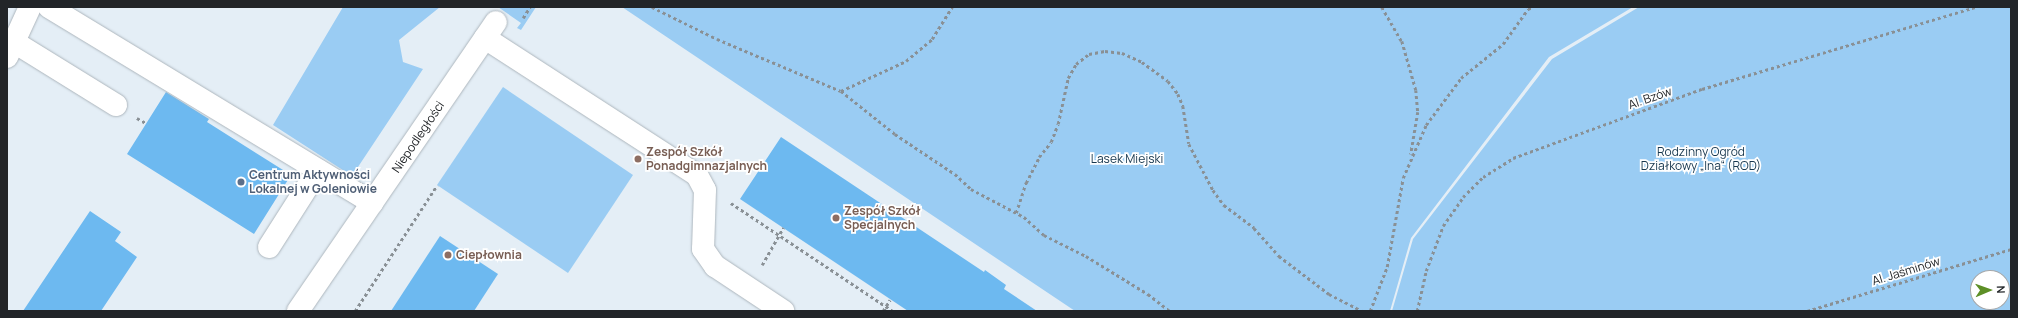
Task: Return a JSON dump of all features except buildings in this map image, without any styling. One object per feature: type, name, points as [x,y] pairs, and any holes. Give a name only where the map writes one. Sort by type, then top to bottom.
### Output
[{"type":"street","points":[[30,7],[11,50],[116,105]]},
{"type":"street","points":[[49,7],[372,203]]},
{"type":"street","name":"Niepodległości","points":[[298,311],[491,30],[697,175],[705,190],[702,249],[715,266],[748,288]]},
{"type":"street","points":[[269,247],[318,170]]},
{"type":"street","points":[[748,288],[783,311]]},
{"type":"path","points":[[652,7],[717,39],[841,91],[894,134],[955,174],[971,190],[1016,214],[1044,234],[1086,256],[1148,294],[1170,311]]},
{"type":"path","points":[[841,91],[906,61],[932,39],[952,7]]},
{"type":"path","points":[[1382,7],[1402,41],[1416,90],[1418,112],[1410,157]]},
{"type":"path","points":[[1370,311],[1387,267],[1403,178],[1410,157],[1426,125],[1446,94],[1460,78],[1503,44],[1528,9],[1533,7]]},
{"type":"path","name":"Al. Bzów","points":[[1417,311],[1426,272],[1443,226],[1463,197],[1483,177],[1513,158],[1702,89],[1975,7]]},
{"type":"path","points":[[1016,214],[1026,182],[1038,156],[1051,142],[1058,124],[1068,78],[1076,64],[1089,54],[1106,51],[1122,53],[1142,62],[1168,81],[1178,94],[1183,106],[1189,144],[1212,190],[1224,205],[1254,228],[1279,256],[1329,294],[1363,311]]},
{"type":"path","points":[[141,120],[146,123]]},
{"type":"path","points":[[355,311],[437,185]]},
{"type":"path","points":[[748,288],[783,228]]},
{"type":"path","name":"Al. Jaśminów","points":[[1807,311],[2011,249]]},
{"type":"path","points":[[883,311],[890,300]]},
{"type":"green space","points":[[343,7],[440,7],[399,40],[403,62],[423,69],[352,176],[273,125]]},
{"type":"green space","points":[[498,7],[536,7],[521,30],[517,28],[521,23]]},
{"type":"green space","name":"Lasek Miejski","points":[[622,7],[1633,7],[1549,57],[1411,238],[1390,311],[1075,311]]},
{"type":"green space","name":"Rodzinny Ogród Działkowy „Ina“ (ROD)","points":[[1639,7],[2011,7],[2011,311],[1392,311],[1413,239],[1552,59]]},
{"type":"green space","points":[[503,87],[633,175],[568,273],[437,185]]},
{"type":"place","name":"Zespół Szkół Ponadgimnazjalnych","points":[[638,159]]},
{"type":"place","name":"Centrum Aktywności Lokalnej w Goleniowie","points":[[241,182]]},
{"type":"place","name":"Zespół Szkół Specjalnych","points":[[836,218]]},
{"type":"place","name":"Ciepłownia","points":[[448,255]]}]
